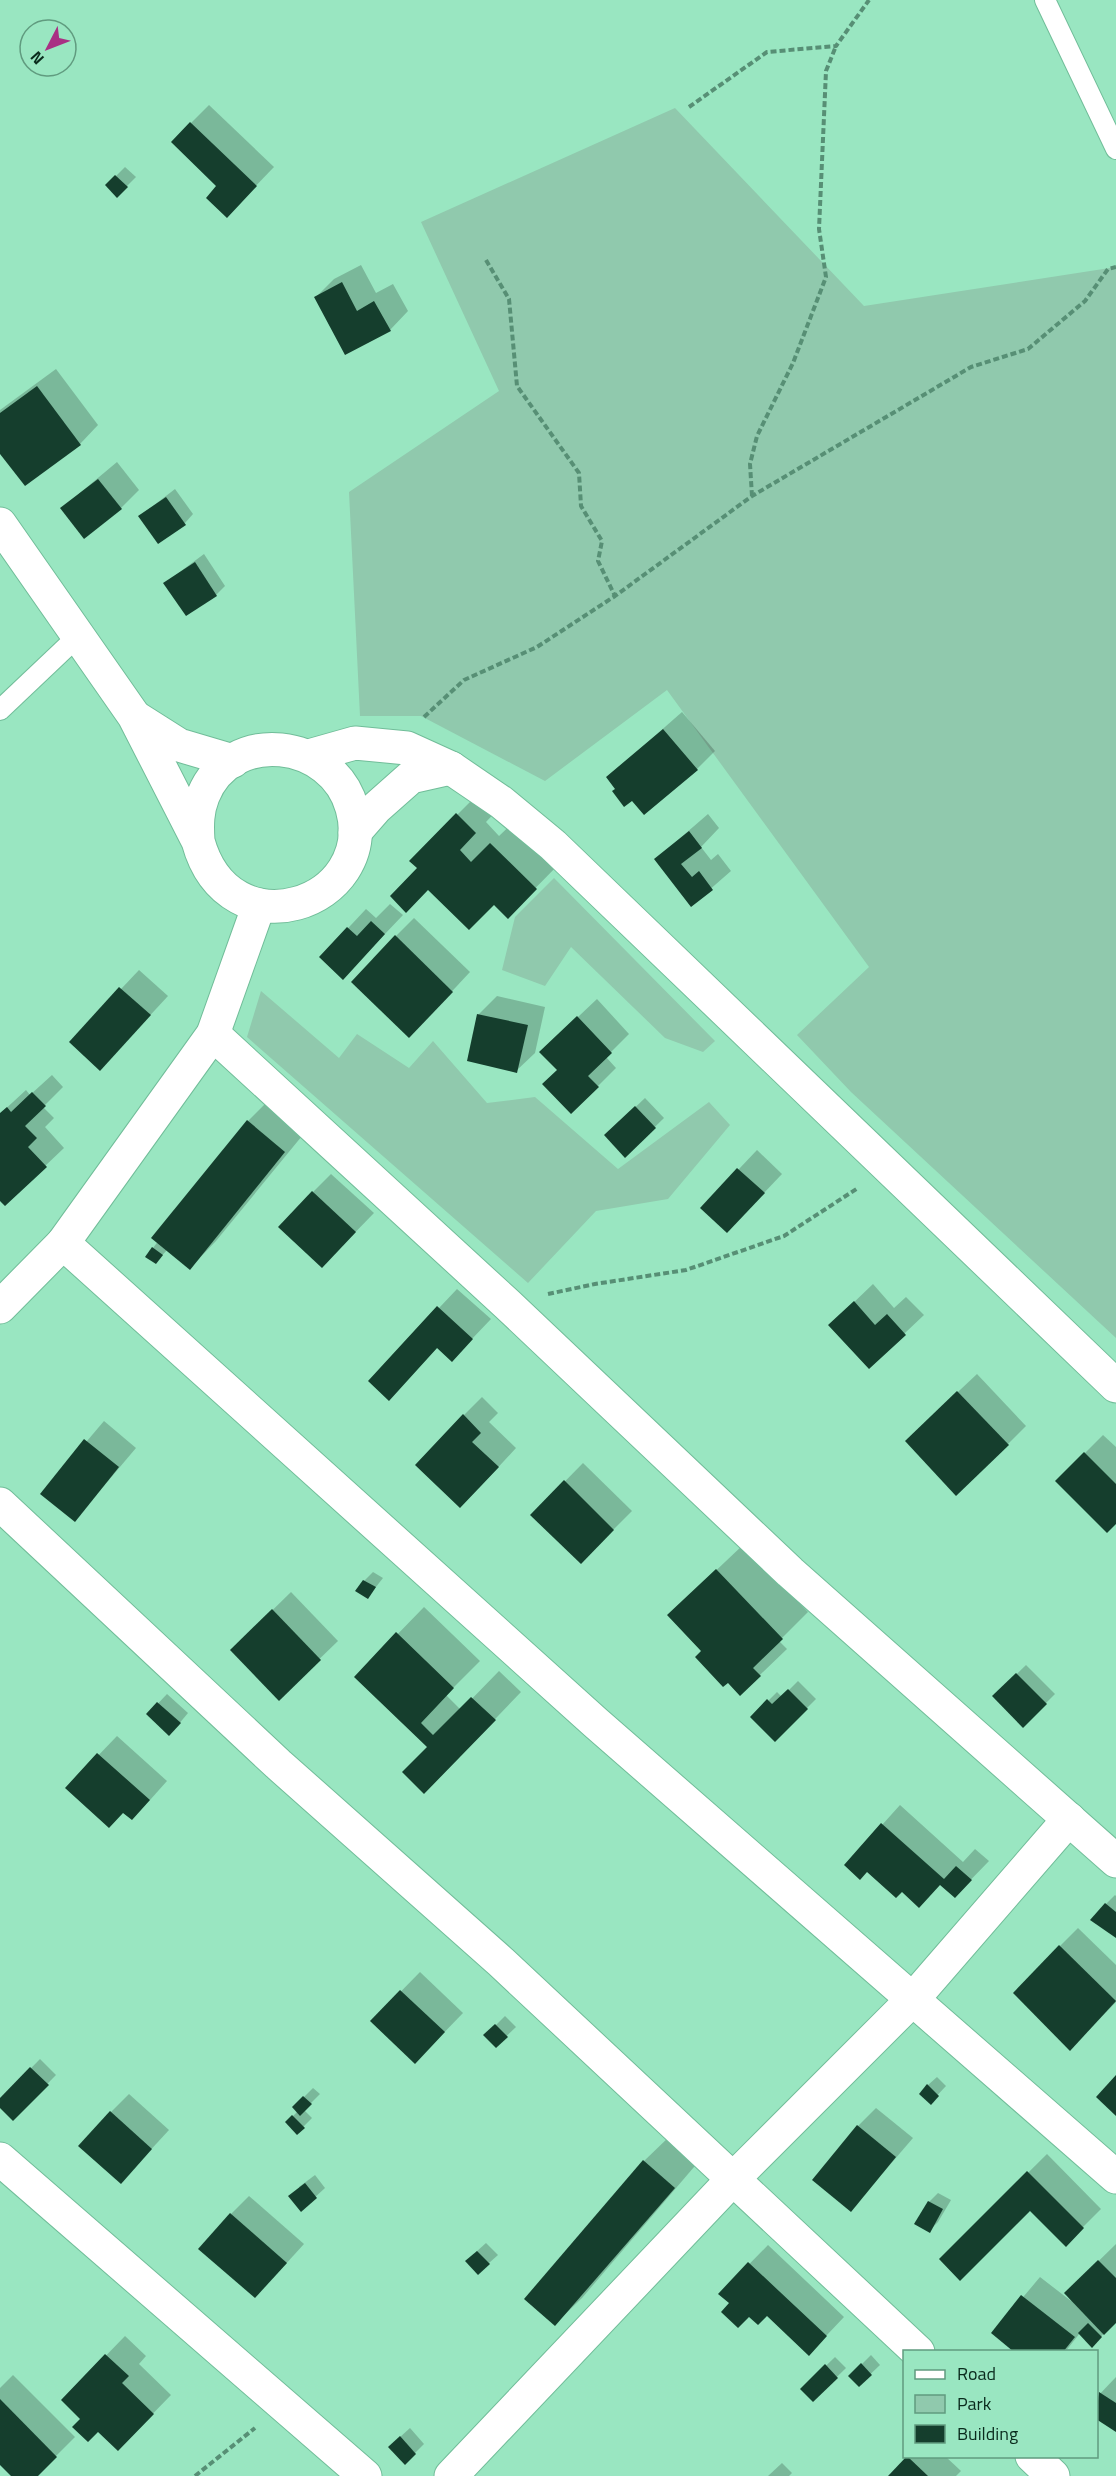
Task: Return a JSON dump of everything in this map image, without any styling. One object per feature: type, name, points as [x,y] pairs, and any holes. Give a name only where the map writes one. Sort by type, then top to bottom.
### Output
[{"type":"street","points":[[0,524],[77,638],[134,716],[198,841],[203,859],[212,875],[241,899],[259,905],[281,907],[304,902],[324,891],[339,875],[350,855],[355,832],[352,809],[343,788],[328,769],[309,756],[290,750],[270,749],[251,753],[233,761],[216,776],[203,795],[197,818],[198,841]]},
{"type":"street","points":[[134,716],[179,745],[233,761]]},
{"type":"street","points":[[309,756],[355,743],[408,748],[451,768],[501,802],[553,845],[1116,1386]]},
{"type":"street","points":[[355,832],[376,808],[411,777],[451,768]]},
{"type":"street","points":[[0,1307],[63,1243],[213,1034],[259,905]]},
{"type":"street","points":[[213,1034],[507,1304],[790,1572],[1069,1819],[1111,1847]]},
{"type":"street","points":[[63,1243],[596,1723],[1116,2177]]},
{"type":"street","points":[[0,1504],[278,1764],[501,1962],[916,2350]]},
{"type":"street","points":[[451,2476],[733,2179],[913,1999],[1069,1819]]},
{"type":"street","points":[[0,2159],[365,2476]]},
{"type":"street","points":[[1033,2458],[1053,2476]]},
{"type":"lane","points":[[1046,0],[1116,149]]},
{"type":"lane","points":[[0,710],[77,638]]},
{"type":"path","points":[[752,496],[750,464],[757,436],[793,363],[826,277],[819,229],[826,71],[836,46],[868,0]]},
{"type":"path","points":[[689,107],[767,52],[836,46]]},
{"type":"path","points":[[486,260],[509,299],[517,386],[579,473],[581,506],[602,541],[598,561],[615,596]]},
{"type":"path","points":[[408,748],[417,724],[464,680],[537,647],[615,596],[752,496],[971,367],[1028,349],[1085,301],[1108,269],[1116,267]]},
{"type":"path","points":[[507,1304],[595,1284],[686,1270],[784,1236],[862,1185],[901,1178]]},
{"type":"path","points":[[195,2476],[250,2430],[291,2411]]},
{"type":"green space","points":[[675,108],[864,306],[1116,267],[1116,1338],[851,1092],[797,1035],[869,967],[667,690],[545,781],[421,716],[360,716],[349,492],[499,391],[421,222]]},
{"type":"green space","points":[[554,878],[715,1041],[703,1052],[665,1038],[571,947],[545,986],[502,970],[515,917]]},
{"type":"green space","points":[[261,991],[339,1058],[357,1034],[409,1068],[433,1041],[487,1103],[535,1097],[618,1169],[709,1102],[730,1125],[668,1199],[596,1211],[528,1283],[247,1037]]},
{"type":"building","points":[[190,122],[257,186],[227,218],[206,198],[216,186],[171,142]]},
{"type":"building","points":[[115,175],[128,187],[117,198],[105,185]]},
{"type":"building","points":[[342,282],[357,311],[374,301],[391,331],[345,355],[314,297]]},
{"type":"building","points":[[37,386],[81,445],[25,486],[0,454],[0,413]]},
{"type":"building","points":[[98,479],[122,509],[84,539],[60,508]]},
{"type":"building","points":[[166,497],[186,525],[158,544],[138,516]]},
{"type":"building","points":[[195,562],[217,596],[186,616],[163,583]]},
{"type":"building","points":[[663,729],[698,770],[644,815],[632,801],[624,807],[612,791],[615,789],[606,777]]},
{"type":"building","points":[[456,813],[476,833],[460,850],[471,862],[490,843],[537,889],[508,919],[494,905],[469,930],[428,890],[406,913],[390,896],[417,868],[409,861]]},
{"type":"building","points":[[689,831],[702,848],[681,864],[692,877],[699,871],[713,890],[691,907],[654,859]]},
{"type":"building","points":[[371,921],[385,934],[343,980],[319,957],[347,927],[357,936]]},
{"type":"building","points":[[395,935],[453,992],[409,1038],[351,982]]},
{"type":"building","points":[[119,987],[151,1015],[100,1071],[69,1042]]},
{"type":"building","points":[[477,1014],[528,1025],[517,1073],[467,1061]]},
{"type":"building","points":[[577,1016],[612,1053],[588,1076],[599,1087],[571,1114],[542,1084],[557,1070],[539,1052]]},
{"type":"building","points":[[32,1092],[46,1106],[25,1126],[37,1138],[28,1147],[47,1167],[5,1206],[0,1201],[0,1113],[7,1107],[11,1112]]},
{"type":"building","points":[[635,1106],[656,1128],[625,1158],[604,1135]]},
{"type":"building","points":[[247,1120],[285,1152],[190,1270],[151,1238]]},
{"type":"building","points":[[737,1168],[765,1193],[727,1233],[700,1208]]},
{"type":"building","points":[[312,1191],[356,1232],[322,1268],[278,1227]]},
{"type":"building","points":[[152,1247],[163,1255],[156,1264],[145,1257]]},
{"type":"building","points":[[854,1301],[875,1325],[887,1314],[906,1335],[869,1369],[828,1325]]},
{"type":"building","points":[[437,1306],[473,1339],[452,1362],[437,1348],[389,1401],[368,1381]]},
{"type":"building","points":[[957,1391],[1009,1445],[956,1496],[905,1441]]},
{"type":"building","points":[[463,1414],[481,1433],[472,1442],[499,1467],[460,1508],[415,1465]]},
{"type":"building","points":[[84,1439],[119,1467],[75,1522],[40,1494]]},
{"type":"building","points":[[1084,1452],[1116,1484],[1116,1524],[1107,1533],[1055,1481]]},
{"type":"building","points":[[564,1480],[614,1530],[581,1564],[530,1515]]},
{"type":"building","points":[[716,1569],[783,1639],[753,1668],[761,1676],[740,1696],[728,1683],[723,1687],[695,1657],[701,1651],[667,1615]]},
{"type":"building","points":[[363,1580],[376,1587],[368,1599],[355,1591]]},
{"type":"building","points":[[272,1609],[321,1660],[279,1701],[230,1650]]},
{"type":"building","points":[[396,1632],[454,1688],[421,1723],[433,1735],[471,1697],[496,1720],[424,1794],[402,1772],[427,1747],[354,1677]]},
{"type":"building","points":[[1016,1673],[1047,1704],[1023,1728],[992,1696]]},
{"type":"building","points":[[788,1689],[808,1709],[775,1742],[750,1717],[767,1699],[772,1704]]},
{"type":"building","points":[[157,1702],[181,1723],[169,1736],[146,1714]]},
{"type":"building","points":[[97,1753],[150,1800],[132,1820],[123,1813],[109,1828],[65,1788]]},
{"type":"building","points":[[881,1823],[944,1879],[956,1866],[972,1880],[955,1898],[940,1885],[919,1908],[902,1892],[896,1898],[867,1872],[860,1880],[844,1865]]},
{"type":"building","points":[[1105,1903],[1116,1912],[1116,1938],[1090,1920]]},
{"type":"building","points":[[1059,1945],[1116,2001],[1070,2051],[1013,1993]]},
{"type":"building","points":[[400,1990],[445,2032],[415,2064],[370,2021]]},
{"type":"building","points":[[495,2024],[508,2037],[496,2048],[483,2035]]},
{"type":"building","points":[[30,2067],[49,2085],[13,2121],[0,2108],[0,2098]]},
{"type":"building","points":[[1116,2075],[1116,2116],[1096,2097]]},
{"type":"building","points":[[927,2084],[939,2096],[931,2105],[919,2094]]},
{"type":"building","points":[[303,2096],[312,2104],[300,2116],[292,2107]]},
{"type":"building","points":[[110,2111],[152,2149],[121,2184],[78,2146]]},
{"type":"building","points":[[292,2115],[305,2128],[297,2135],[285,2122]]},
{"type":"building","points":[[857,2125],[896,2157],[851,2212],[812,2180]]},
{"type":"building","points":[[643,2160],[675,2188],[555,2326],[524,2299]]},
{"type":"building","points":[[1027,2171],[1084,2228],[1066,2247],[1030,2211],[960,2281],[939,2259]]},
{"type":"building","points":[[305,2183],[317,2198],[301,2212],[288,2196]]},
{"type":"building","points":[[928,2201],[943,2209],[930,2233],[914,2224]]},
{"type":"building","points":[[230,2213],[287,2263],[255,2298],[198,2249]]},
{"type":"building","points":[[477,2251],[490,2264],[478,2275],[465,2261]]},
{"type":"building","points":[[1098,2260],[1116,2278],[1116,2323],[1104,2335],[1064,2293]]},
{"type":"building","points":[[748,2262],[827,2336],[809,2356],[767,2316],[758,2325],[749,2317],[738,2328],[721,2312],[729,2303],[718,2294]]},
{"type":"building","points":[[1021,2295],[1075,2337],[1065,2350],[1012,2350],[991,2333]]},
{"type":"building","points":[[1088,2323],[1102,2337],[1092,2348],[1078,2333]]},
{"type":"building","points":[[105,2354],[129,2376],[122,2383],[154,2414],[118,2451],[98,2432],[88,2442],[72,2427],[80,2419],[61,2400]]},
{"type":"building","points":[[861,2363],[872,2375],[859,2387],[848,2376]]},
{"type":"building","points":[[825,2364],[838,2378],[813,2402],[800,2389]]},
{"type":"building","points":[[1099,2392],[1116,2403],[1116,2432],[1098,2420]]},
{"type":"building","points":[[0,2399],[57,2457],[38,2476],[11,2476],[0,2465]]},
{"type":"building","points":[[400,2436],[416,2454],[405,2465],[388,2447]]},
{"type":"building","points":[[905,2458],[909,2458],[928,2476],[888,2476]]}]
